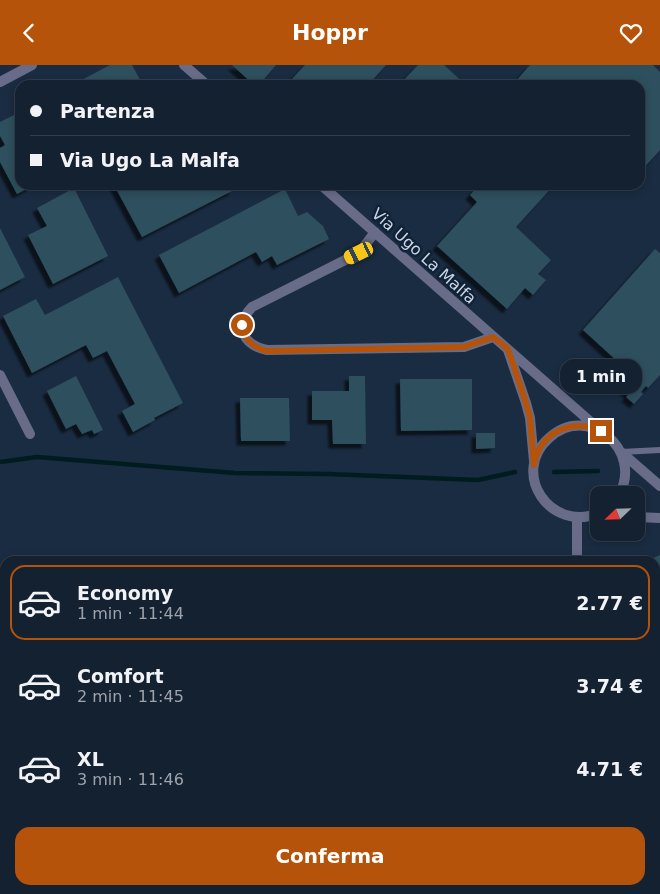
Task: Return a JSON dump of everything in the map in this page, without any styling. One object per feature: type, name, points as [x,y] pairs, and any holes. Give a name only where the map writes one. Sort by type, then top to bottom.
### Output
[{"type":"street","points":[[0,82],[32,65]]},
{"type":"street","points":[[184,65],[201,80]]},
{"type":"street","name":"Via Ugo La Malfa","points":[[327,190],[614,441],[621,452],[660,487]]},
{"type":"street","points":[[375,232],[359,253],[252,307],[243,320],[243,330],[249,342],[267,351],[464,347],[493,337]]},
{"type":"street","points":[[508,349],[530,418],[534,480],[538,491],[543,500],[559,513],[577,518],[590,516]]},
{"type":"street","points":[[0,375],[30,434]]},
{"type":"street","points":[[534,465],[542,445],[557,431],[577,426],[590,427],[601,431]]},
{"type":"street","points":[[621,452],[625,473],[623,486]]},
{"type":"street","points":[[645,517],[660,518]]},
{"type":"street","points":[[577,518],[577,556]]},
{"type":"lane","points":[[621,452],[660,450]]},
{"type":"building","points":[[110,65],[132,65],[140,80],[82,80]]},
{"type":"building","points":[[232,65],[276,65],[263,80],[248,80]]},
{"type":"building","points":[[305,65],[386,65],[372,80],[292,79]]},
{"type":"building","points":[[418,65],[444,65],[460,80],[404,80]]},
{"type":"building","points":[[530,65],[653,65],[660,72],[660,150],[645,166],[645,80],[517,80]]},
{"type":"building","points":[[15,114],[15,190],[25,190],[17,194],[0,162],[0,148],[5,145],[0,136],[0,122]]},
{"type":"building","points":[[70,190],[75,190],[108,256],[53,284],[28,235],[47,226],[37,208]]},
{"type":"building","points":[[117,190],[234,190],[142,237]]},
{"type":"building","points":[[283,190],[285,190],[298,216],[307,212],[323,226],[329,239],[277,265],[272,256],[262,262],[256,252],[179,293],[159,255]]},
{"type":"building","points":[[474,190],[549,190],[516,227],[551,260],[538,274],[546,280],[533,295],[525,288],[507,309],[437,246],[477,202],[470,195]]},
{"type":"building","points":[[0,228],[25,277],[0,290]]},
{"type":"building","points":[[655,249],[660,253],[660,375],[648,388],[646,386],[641,392],[643,394],[634,404],[626,397],[629,394],[612,379],[609,382],[602,375],[610,365],[612,367],[617,361],[583,330]]},
{"type":"building","points":[[118,277],[183,403],[154,418],[155,420],[133,432],[122,411],[135,404],[107,351],[93,358],[86,345],[32,373],[3,316],[36,299],[45,315]]},
{"type":"building","points":[[76,376],[103,430],[94,434],[92,430],[82,434],[76,424],[66,429],[47,391]]},
{"type":"building","points":[[349,376],[365,376],[366,444],[333,444],[332,420],[312,420],[312,391],[349,391]]},
{"type":"building","points":[[400,379],[472,379],[472,430],[401,431]]},
{"type":"building","points":[[240,398],[289,398],[290,441],[241,441]]},
{"type":"building","points":[[476,433],[495,433],[495,448],[476,449]]},
{"type":"waterway","points":[[0,462],[37,457],[235,473],[328,474],[478,480],[515,472]]},
{"type":"waterway","points":[[554,472],[598,471]]},
{"type":"route","points":[[242,325],[244,334],[249,342],[267,351],[464,347],[493,337],[508,349],[526,403],[530,418],[534,465],[542,445],[557,431],[577,426],[595,428],[601,431]]}]
